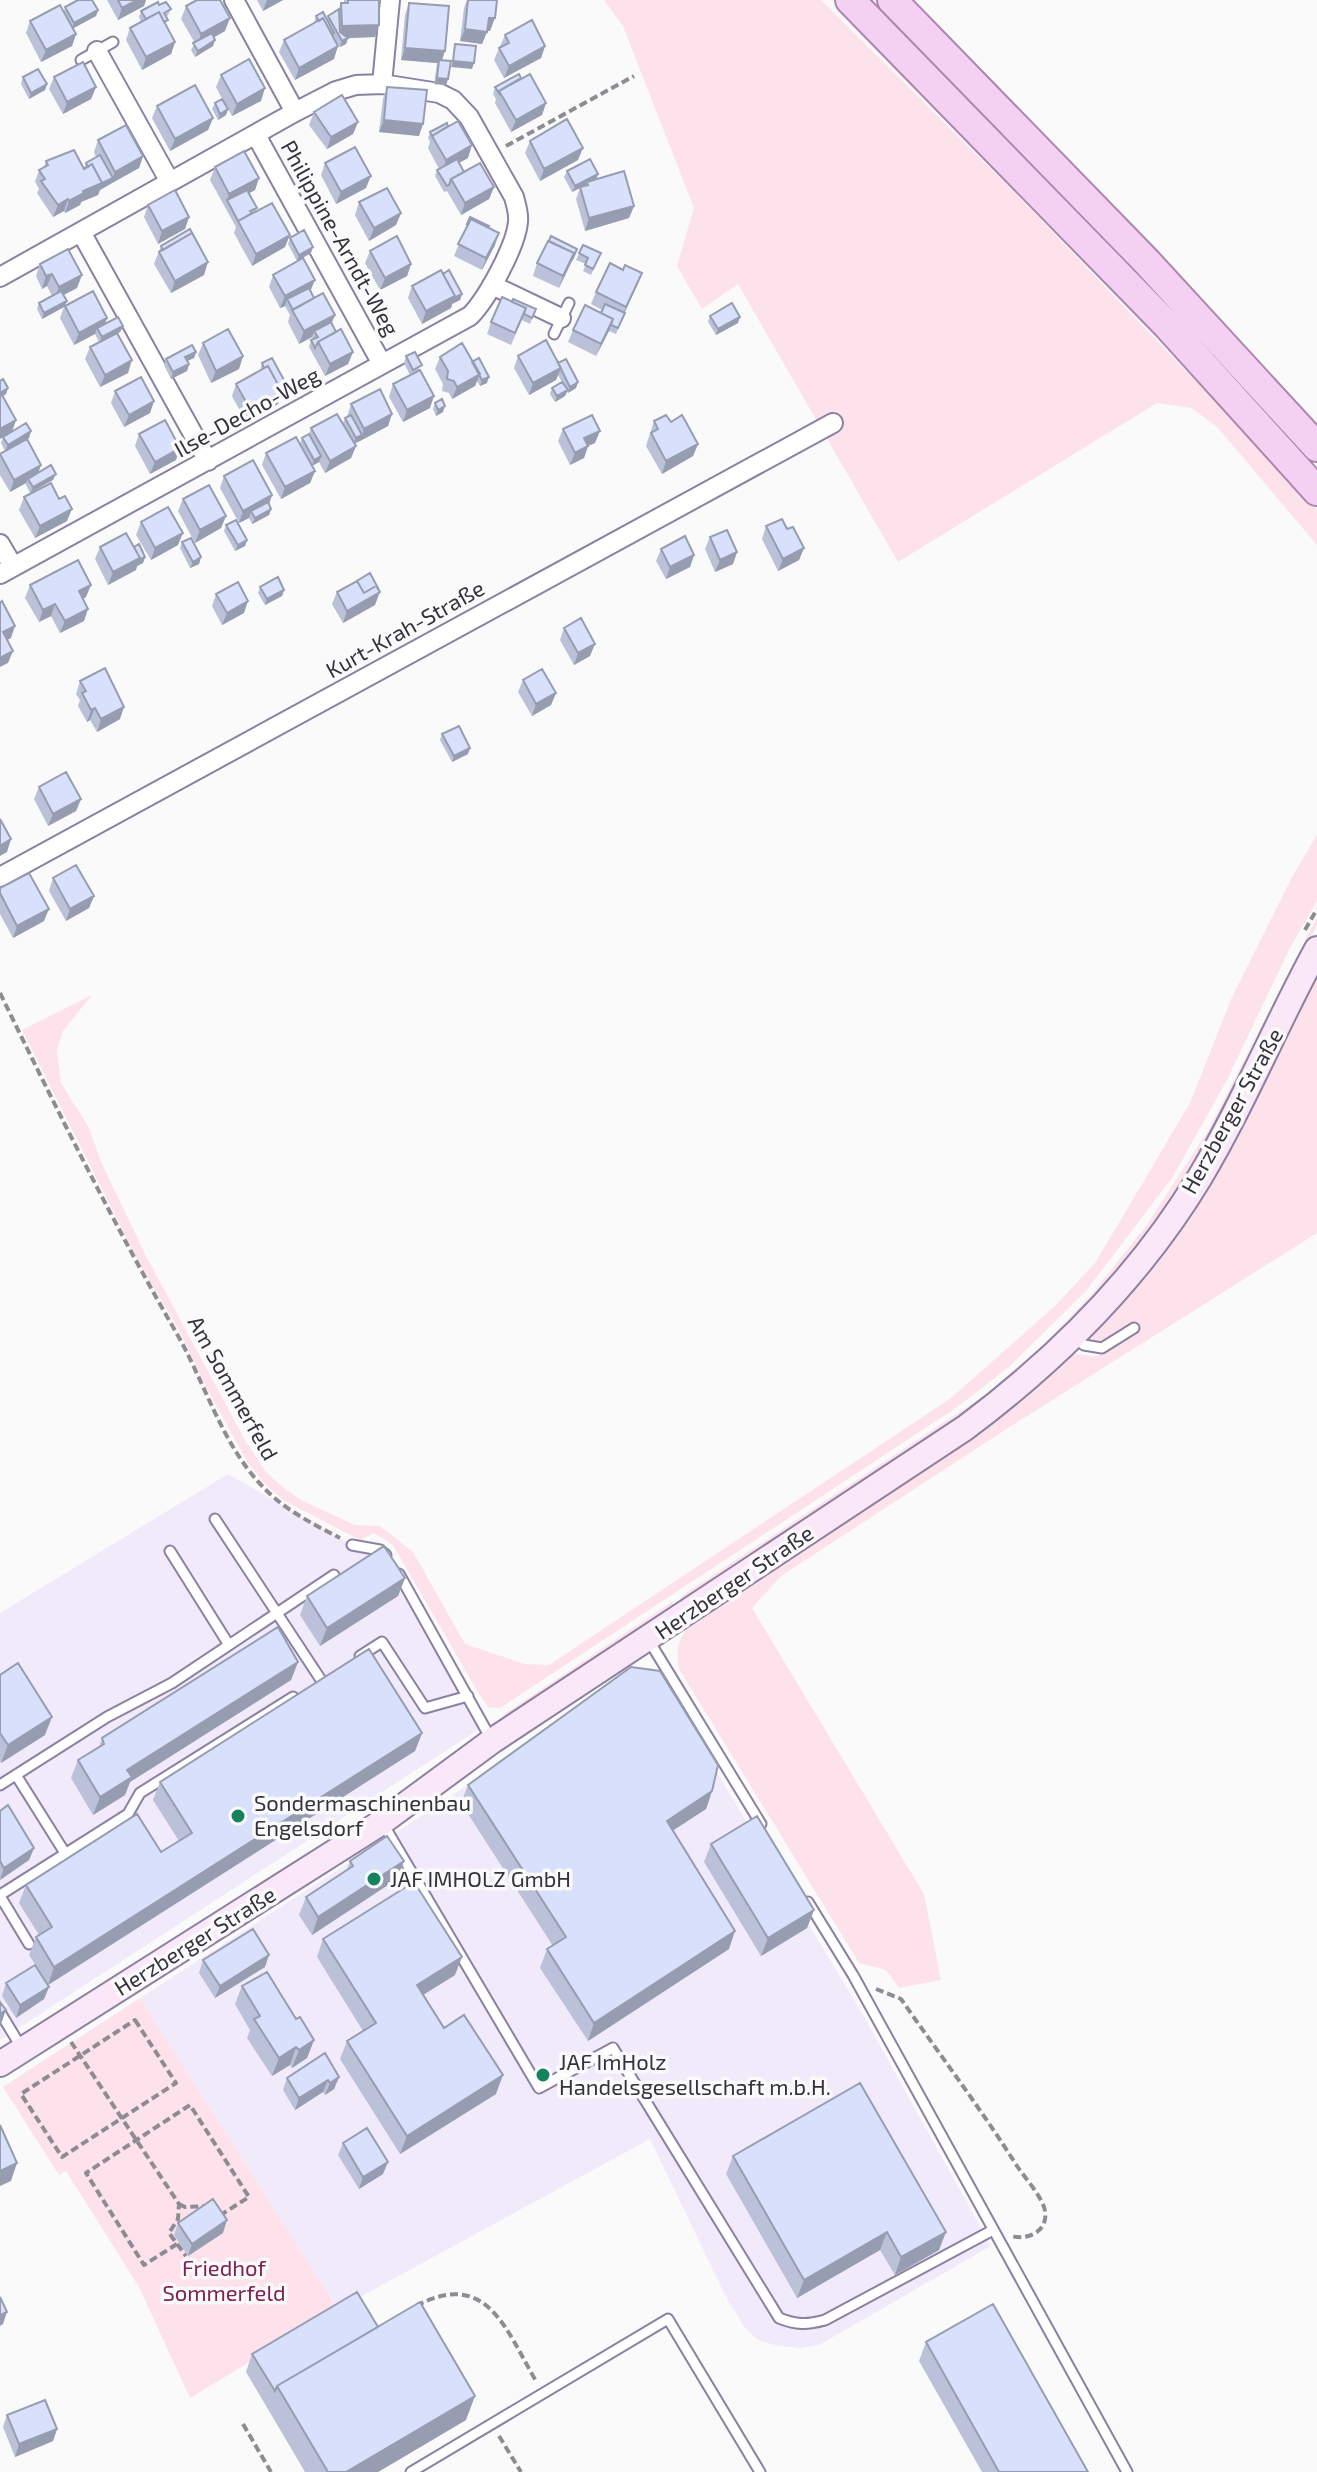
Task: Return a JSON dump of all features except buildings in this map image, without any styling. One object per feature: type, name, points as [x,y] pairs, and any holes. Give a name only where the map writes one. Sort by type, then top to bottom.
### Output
[{"type":"main road","points":[[850,0],[1156,313],[1317,491]]},
{"type":"main road","points":[[892,0],[1147,262],[1317,447]]},
{"type":"main road","name":"Herzberger Straße","points":[[0,2064],[382,1822],[492,1741],[965,1428],[1021,1385],[1073,1337],[1124,1279],[1199,1179],[1247,1091],[1310,942]]},
{"type":"street","points":[[234,0],[295,112]]},
{"type":"street","points":[[382,84],[390,0]]},
{"type":"street","points":[[97,51],[170,182]]},
{"type":"street","name":"Ilse-Decho-Weg","points":[[0,277],[295,112],[336,91],[356,85],[382,84],[439,93],[453,100],[469,117],[514,197],[518,221],[492,285],[470,316],[6,570]]},
{"type":"street","name":"Philippine-Arndt-Weg","points":[[256,135],[382,364]]},
{"type":"street","points":[[81,232],[208,461]]},
{"type":"street","points":[[492,285],[561,319]]},
{"type":"street","name":"Kurt-Krah-Straße","points":[[0,877],[833,423]]},
{"type":"street","points":[[0,544],[6,570]]},
{"type":"lane","points":[[1073,1337],[1084,1345],[1102,1348],[1134,1328]]},
{"type":"lane","points":[[215,1519],[321,1680]]},
{"type":"lane","points":[[352,1545],[380,1550],[389,1558],[492,1741]]},
{"type":"lane","points":[[170,1551],[229,1645]]},
{"type":"lane","points":[[0,1785],[107,1717],[172,1683],[334,1575]]},
{"type":"lane","points":[[648,1639],[763,1827]]},
{"type":"lane","points":[[345,1665],[382,1642],[425,1708],[468,1696]]},
{"type":"lane","points":[[29,1944],[0,1895],[128,1814],[140,1793],[333,1672]]},
{"type":"lane","points":[[16,1775],[65,1853]]},
{"type":"lane","points":[[382,1822],[539,2088],[613,2048],[779,2318],[793,2324],[825,2320],[993,2230]]},
{"type":"lane","points":[[804,1895],[862,1990],[1127,2472]]},
{"type":"lane","points":[[0,2012],[23,2050]]},
{"type":"lane","points":[[411,2472],[426,2468],[491,2424],[668,2319],[760,2472]]},
{"type":"path","points":[[490,155],[634,76]]},
{"type":"path","points":[[1310,942],[1317,909]]},
{"type":"path","name":"Am Sommerfeld","points":[[0,993],[128,1248],[177,1333],[204,1391],[245,1464],[264,1488],[298,1516],[352,1545]]},
{"type":"path","points":[[862,1990],[880,1989],[901,1999],[1044,2207],[1045,2220],[1039,2232],[1029,2238],[993,2230]]},
{"type":"path","points":[[135,2020],[176,2083],[122,2118],[62,2157],[21,2094],[135,2020]]},
{"type":"path","points":[[61,2026],[179,2204],[185,2207],[210,2207],[224,2227]]},
{"type":"path","points":[[177,2244],[144,2265],[86,2173],[190,2105],[249,2197],[217,2217]]},
{"type":"path","points":[[179,2204],[178,2219],[169,2233],[186,2256]]},
{"type":"path","points":[[406,2312],[442,2294],[470,2296],[495,2311],[543,2393]]},
{"type":"path","points":[[243,2424],[271,2472]]},
{"type":"path","points":[[491,2424],[521,2472]]},
{"type":"shaded area","points":[[228,1474],[352,1545],[380,1550],[484,1726],[0,2040],[0,1613]]},
{"type":"shaded area","name":"JAF ImHolz Handelsgesellschaft m.b.H.","points":[[613,1683],[670,1695],[861,2011],[991,2246],[819,2345],[800,2348],[775,2345],[758,2340],[745,2328],[727,2299],[650,2139],[338,2309],[140,1998],[443,1802]]},
{"type":"green space","points":[[604,0],[821,0],[1247,431],[1317,510],[1317,545],[1218,428],[1192,408],[1157,403],[898,562],[738,284],[702,309],[677,266],[694,208],[623,26]]},
{"type":"green space","points":[[1317,835],[1317,901],[1291,946],[1226,1082],[1172,1178],[1086,1291],[1009,1367],[956,1408],[500,1708],[488,1707],[479,1694],[393,1545],[374,1533],[360,1540],[283,1500],[248,1463],[180,1332],[137,1259],[22,1030],[92,995],[63,1031],[57,1050],[61,1083],[88,1126],[102,1164],[145,1254],[246,1442],[267,1473],[301,1500],[355,1525],[380,1526],[413,1552],[465,1644],[525,1664],[549,1665],[951,1398],[1056,1305],[1095,1263],[1190,1103],[1232,997],[1291,879]]},
{"type":"green space","points":[[1317,917],[1317,926],[1206,1143],[1151,1228],[1104,1287],[1051,1341],[995,1391],[935,1436],[681,1603],[683,1595],[985,1395],[1046,1342],[1091,1295],[1146,1226],[1209,1129]]},
{"type":"green space","points":[[1317,975],[1317,1233],[781,1576],[752,1608],[924,1894],[941,1980],[899,1988],[886,1970],[859,1963],[679,1669],[681,1638],[693,1621],[1029,1391],[1070,1355],[1102,1354],[1138,1330],[1107,1342],[1092,1342],[1093,1328],[1231,1147]]},
{"type":"green space","points":[[673,1601],[673,1608],[510,1716],[503,1715]]},
{"type":"green space","name":"Friedhof Sommerfeld","points":[[140,1998],[338,2309],[190,2398],[139,2287],[66,2171],[59,2175],[3,2087]]},
{"type":"place","name":"Sondermaschinenbau Engelsdorf","points":[[238,1816]]},
{"type":"place","name":"JAF IMHOLZ GmbH","points":[[374,1879]]},
{"type":"place","name":"JAF ImHolz Handelsgesellschaft m.b.H.","points":[[543,2075]]}]
